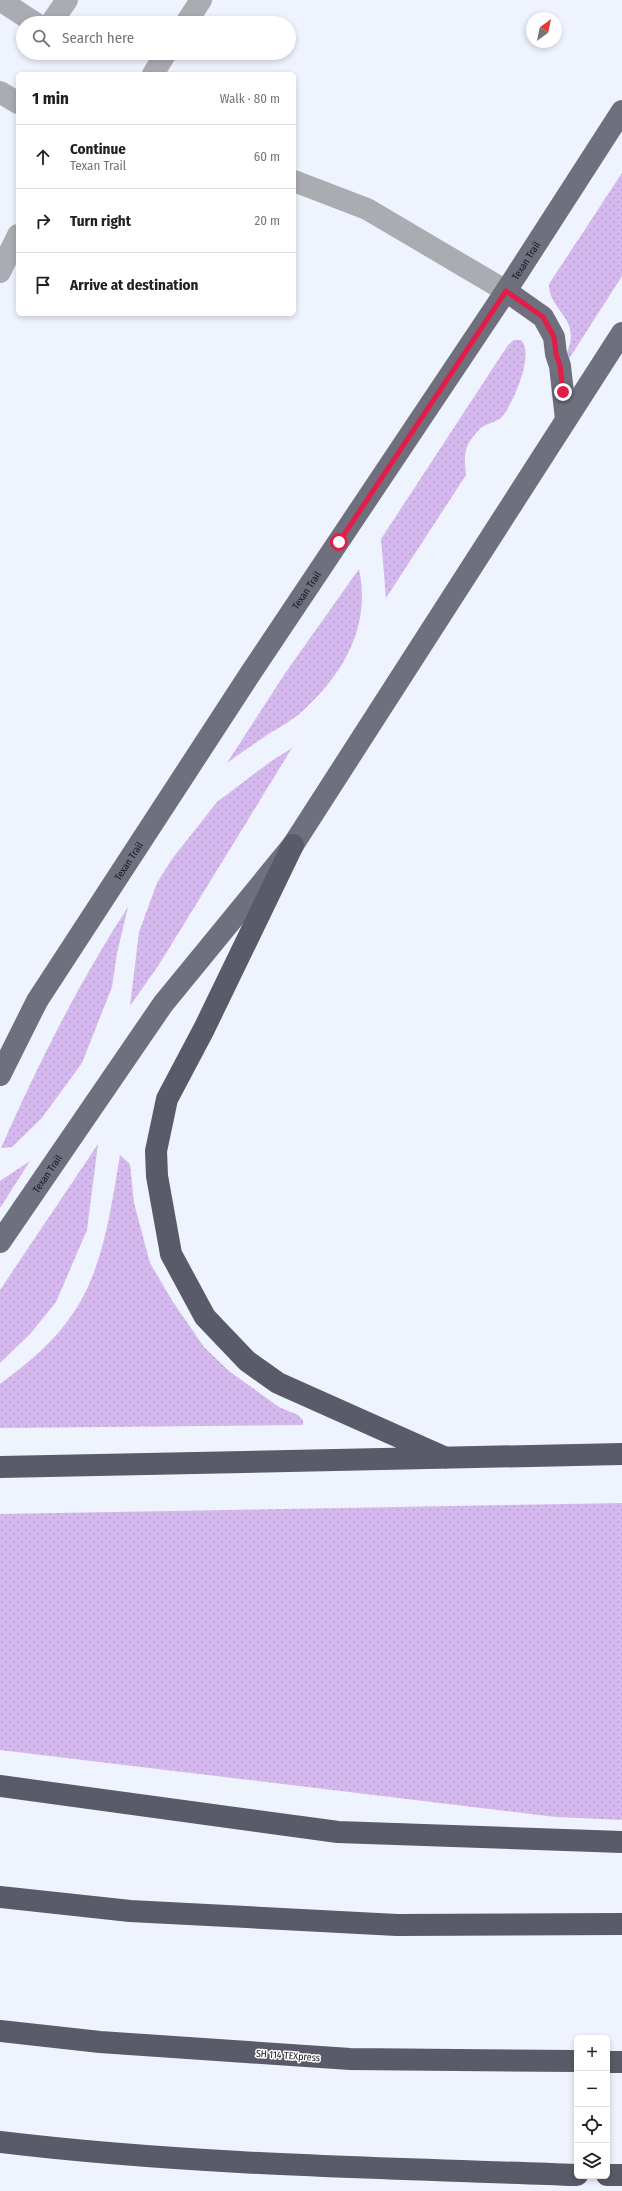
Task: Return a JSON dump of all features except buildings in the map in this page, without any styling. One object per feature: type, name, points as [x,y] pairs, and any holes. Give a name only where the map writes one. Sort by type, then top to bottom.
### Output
[{"type":"highway","points":[[293,845],[204,1029],[167,1099],[156,1151],[157,1176],[171,1254],[204,1317],[247,1361],[278,1383],[446,1458]]},
{"type":"highway","points":[[0,1467],[622,1454]]},
{"type":"highway","points":[[0,1786],[338,1832],[622,1842]]},
{"type":"highway","points":[[0,1897],[130,1910],[397,1925],[622,1924]]},
{"type":"highway","name":"SH 114 TEXpress","points":[[0,2031],[100,2042],[350,2059],[574,2061]]},
{"type":"highway","points":[[610,2062],[622,2062]]},
{"type":"highway","points":[[0,2142],[68,2150],[321,2166],[574,2175]]},
{"type":"highway","points":[[610,2175],[622,2175]]},
{"type":"main road","name":"Texan Trail","points":[[0,1075],[37,1001],[250,674],[506,291],[622,111]]},
{"type":"main road","points":[[506,291],[543,317],[554,337],[556,354],[560,366],[566,419]]},
{"type":"main road","name":"Texan Trail","points":[[0,1242],[163,1004],[293,845],[622,332]]},
{"type":"lane","points":[[0,0],[24,16]]},
{"type":"lane","points":[[56,16],[67,0]]},
{"type":"lane","points":[[190,16],[200,0]]},
{"type":"lane","points":[[154,72],[162,60]]},
{"type":"lane","points":[[0,92],[16,102]]},
{"type":"lane","points":[[296,182],[367,209],[506,291]]},
{"type":"lane","points":[[0,272],[16,239]]},
{"type":"shaded area","points":[[622,173],[622,276],[567,362],[564,358],[570,345],[571,334],[569,325],[550,294],[549,284]]},
{"type":"shaded area","points":[[514,340],[521,340],[525,347],[524,367],[517,391],[507,411],[502,417],[482,427],[470,441],[465,453],[466,475],[386,598],[381,539],[508,345]]},
{"type":"shaded area","points":[[359,569],[362,591],[361,612],[357,631],[350,650],[340,668],[314,701],[298,715],[227,763],[286,672]]},
{"type":"shaded area","points":[[292,748],[160,963],[130,1006],[139,932],[157,883],[172,859],[217,802],[270,762]]},
{"type":"shaded area","points":[[128,907],[117,953],[112,987],[82,1063],[41,1119],[12,1147],[1,1148],[44,1055],[92,965]]},
{"type":"shaded area","points":[[98,1144],[87,1230],[56,1302],[31,1333],[0,1363],[0,1290]]},
{"type":"shaded area","points":[[120,1155],[130,1164],[134,1203],[150,1263],[173,1302],[204,1347],[229,1371],[279,1407],[298,1415],[303,1420],[303,1425],[0,1428],[0,1384],[30,1360],[58,1333],[74,1312],[93,1276],[105,1236]]},
{"type":"shaded area","points":[[30,1161],[0,1208],[0,1181]]},
{"type":"shaded area","points":[[622,1503],[622,1820],[556,1817],[0,1750],[0,1514]]},
{"type":"route","points":[[339,542],[506,291],[543,317],[554,337],[556,354],[560,366],[563,392]]}]
